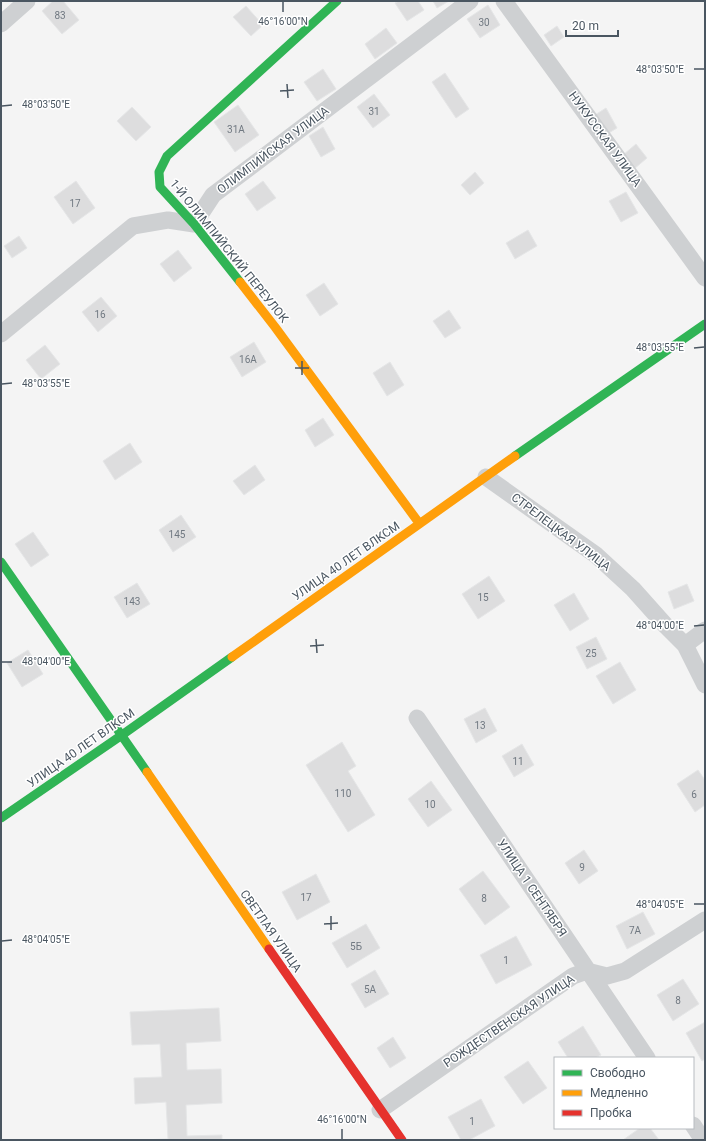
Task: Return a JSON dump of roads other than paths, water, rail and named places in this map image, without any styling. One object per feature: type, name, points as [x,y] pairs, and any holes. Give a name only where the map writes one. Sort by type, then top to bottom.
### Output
[{"type":"street","points":[[1,24],[27,1]]},
{"type":"street","name":"1-Й ОЛИМПИЙСКИЙ ПЕРЕУЛОК","points":[[337,1],[167,156],[159,172],[160,187],[194,224],[275,326],[419,523]]},
{"type":"street","name":"ОЛИМПИЙСКАЯ УЛИЦА","points":[[194,224],[213,195],[470,1]]},
{"type":"street","name":"НУКУССКАЯ УЛИЦА","points":[[504,1],[705,278]]},
{"type":"street","points":[[1,334],[133,226],[168,220],[194,224]]},
{"type":"street","name":"УЛИЦА 40 ЛЕТ ВЛКСМ","points":[[1,818],[122,735],[419,523],[705,324]]},
{"type":"street","name":"СТРЕЛЕЦКАЯ УЛИЦА","points":[[486,477],[596,555],[633,589],[685,645],[705,685]]},
{"type":"street","name":"СВЕТЛАЯ УЛИЦА","points":[[1,562],[402,1140]]},
{"type":"street","points":[[685,645],[705,630]]},
{"type":"street","name":"УЛИЦА 1 СЕНТЯБРЯ","points":[[417,718],[646,1057]]},
{"type":"street","name":"РОЖДЕСТВЕНСКАЯ УЛИЦА","points":[[380,1110],[573,976],[587,971],[607,976],[625,971],[705,920]]},
{"type":"street","points":[[694,1126],[704,1140]]}]
